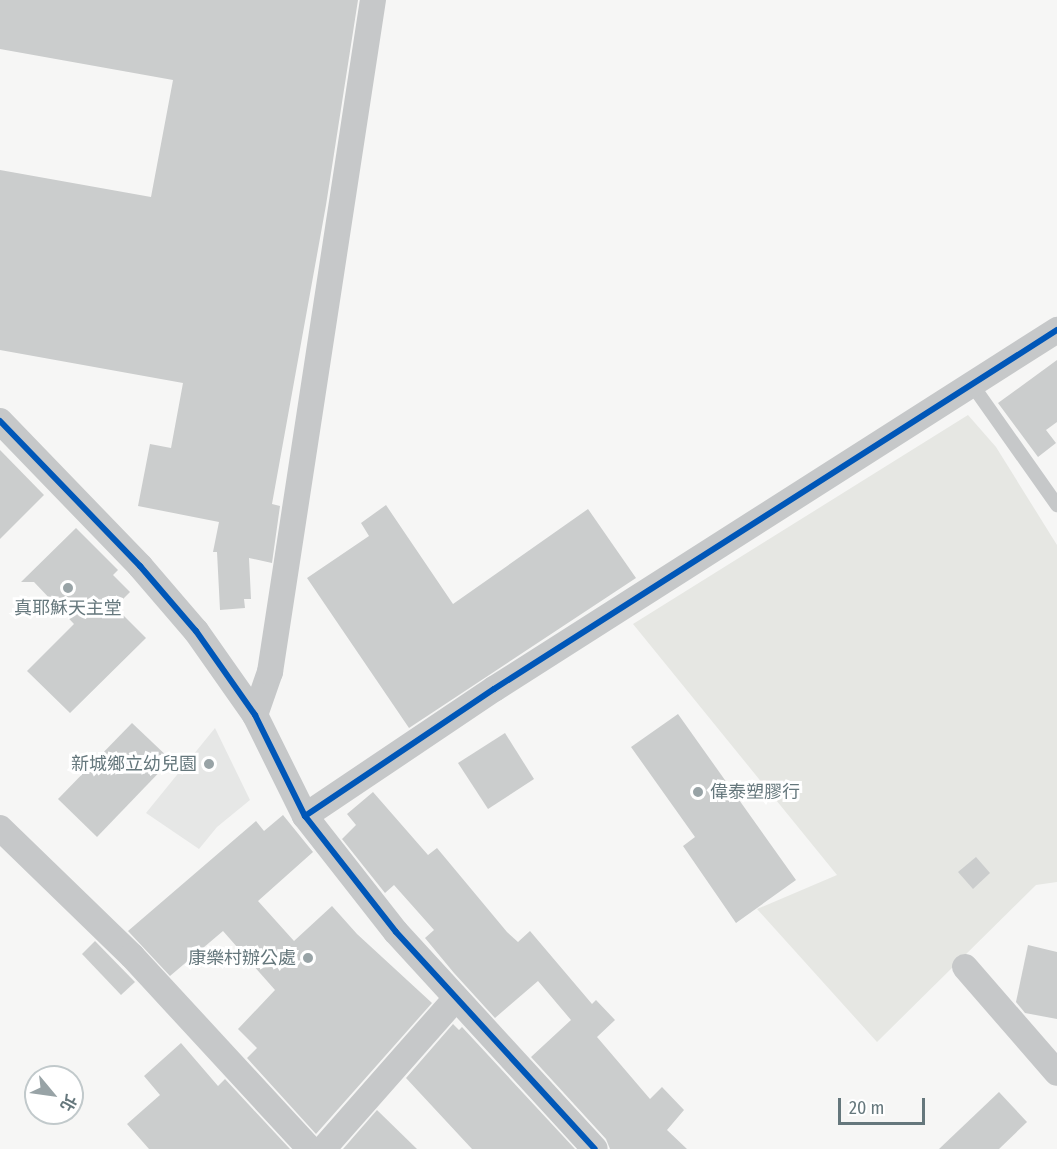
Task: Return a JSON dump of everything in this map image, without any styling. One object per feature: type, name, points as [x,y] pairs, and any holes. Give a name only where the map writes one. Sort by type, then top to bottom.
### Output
[{"type":"street","points":[[255,715],[270,672],[374,0]]},
{"type":"street","points":[[305,816],[494,688],[973,386],[1057,330]]},
{"type":"street","points":[[0,421],[140,566],[196,631],[255,715],[305,816],[396,932],[595,1149]]},
{"type":"street","points":[[0,828],[132,956],[310,1149]]},
{"type":"street","points":[[965,967],[1057,1073]]},
{"type":"street","points":[[323,1149],[456,998]]},
{"type":"lane","points":[[973,386],[1057,505]]},
{"type":"shaded area","points":[[968,415],[996,447],[1057,545],[1057,882],[1036,885],[877,1042],[757,909],[837,875],[633,624]]},
{"type":"shaded area","name":"新城鄉立幼兒園","points":[[215,728],[250,800],[217,827],[199,849],[146,813]]},
{"type":"building","points":[[0,0],[358,0],[326,205],[272,504],[280,506],[272,563],[249,558],[251,599],[244,599],[245,608],[220,610],[217,552],[213,552],[219,522],[138,506],[150,444],[171,448],[183,383],[0,350],[0,170],[151,197],[173,80],[0,49]]},
{"type":"building","points":[[1057,360],[1057,422],[1046,430],[1056,443],[1038,457],[998,403]]},
{"type":"building","points":[[0,450],[44,495],[0,539]]},
{"type":"building","points":[[386,505],[453,604],[588,509],[636,578],[409,728],[307,578],[369,536],[361,523]]},
{"type":"building","points":[[76,528],[118,570],[113,575],[130,592],[115,607],[146,638],[70,713],[27,671],[74,624],[34,582],[21,582]]},
{"type":"building","name":"偉泰塑膠行","points":[[678,714],[796,880],[736,923],[683,846],[695,837],[631,747]]},
{"type":"building","points":[[132,723],[171,760],[97,837],[58,799]]},
{"type":"building","points":[[505,733],[534,779],[488,809],[458,763]]},
{"type":"building","points":[[373,792],[428,855],[437,848],[507,932],[518,942],[530,931],[592,1004],[596,1000],[615,1020],[597,1037],[650,1099],[662,1087],[684,1110],[667,1130],[687,1149],[610,1149],[606,1139],[531,1057],[571,1020],[538,981],[495,1018],[454,973],[425,938],[434,930],[394,885],[385,893],[342,839],[356,825],[347,814]]},
{"type":"building","points":[[283,815],[313,852],[258,901],[294,941],[332,906],[357,934],[432,1003],[316,1134],[247,1058],[257,1048],[238,1029],[275,990],[223,931],[170,976],[128,931],[256,821],[264,831]]},
{"type":"building","points":[[976,857],[990,873],[973,889],[958,872]]},
{"type":"building","points":[[95,941],[135,982],[121,995],[82,954]]},
{"type":"building","points":[[1028,945],[1057,952],[1057,1019],[1025,1013],[1016,1002]]},
{"type":"building","points":[[453,1024],[459,1030],[462,1027],[575,1149],[472,1149],[406,1078]]},
{"type":"building","points":[[181,1043],[218,1086],[225,1079],[290,1149],[149,1149],[127,1124],[160,1095],[144,1076]]},
{"type":"building","points":[[999,1092],[1027,1122],[999,1149],[939,1149]]},
{"type":"building","points":[[377,1110],[417,1149],[343,1149]]},
{"type":"cycle path","points":[[305,816],[494,689],[1057,330]]},
{"type":"cycle path","points":[[0,421],[140,566],[196,631],[255,715],[305,816],[396,932],[595,1149]]},
{"type":"place","name":"真耶穌天主堂","points":[[68,588]]},
{"type":"place","name":"新城鄉立幼兒園","points":[[209,764]]},
{"type":"place","name":"偉泰塑膠行","points":[[698,792]]},
{"type":"place","name":"康樂村辦公處","points":[[308,958]]}]
